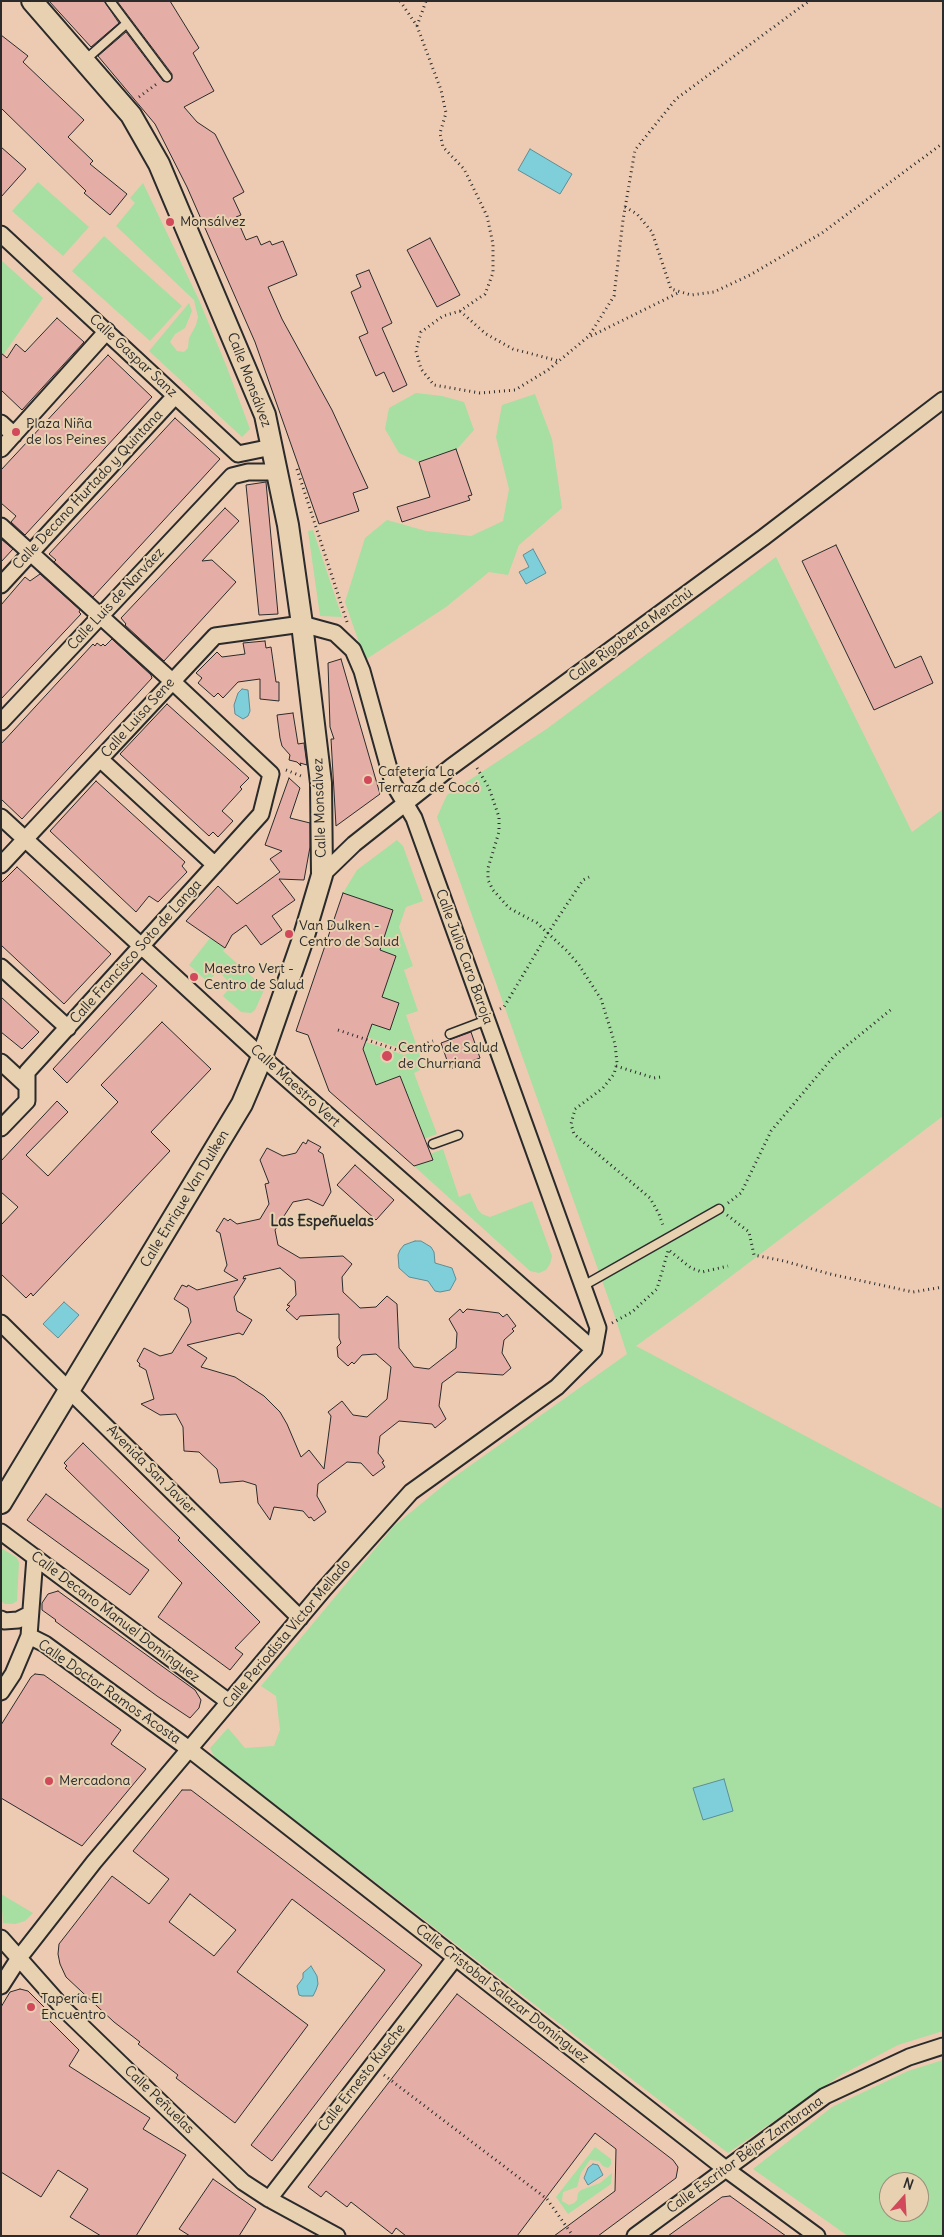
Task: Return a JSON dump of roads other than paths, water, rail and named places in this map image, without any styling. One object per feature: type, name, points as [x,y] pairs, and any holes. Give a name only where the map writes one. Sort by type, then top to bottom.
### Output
[{"type":"street","name":"Calle Monsálvez","points":[[32,1],[131,115],[159,164],[265,414],[272,447],[287,469],[288,525],[321,783],[322,875]]},
{"type":"street","name":"Calle Gaspar Sanz","points":[[1,234],[238,454]]},
{"type":"street","points":[[1,449],[107,332]]},
{"type":"street","name":"Calle Decano Hurtado y Quintana","points":[[1,585],[176,396]]},
{"type":"street","name":"Calle Rigoberta Menchú","points":[[322,875],[354,844],[467,755],[764,538],[943,400]]},
{"type":"street","points":[[1,423],[14,435]]},
{"type":"street","points":[[238,454],[272,447]]},
{"type":"street","name":"Calle Luis de Narváez","points":[[1,722],[232,476],[238,454]]},
{"type":"street","points":[[232,476],[248,472],[287,469]]},
{"type":"street","points":[[1,526],[172,680]]},
{"type":"street","name":"Calle Julio Caro Baroja","points":[[302,624],[335,633],[353,650],[362,671],[393,783],[414,818],[598,1328],[594,1350]]},
{"type":"street","name":"Calle Luisa Sene","points":[[1,865],[215,636],[302,624]]},
{"type":"street","name":"Calle Francisco Soto de Langa","points":[[1,1128],[26,1101],[27,1072],[261,814],[271,774],[172,680]]},
{"type":"street","points":[[100,759],[215,866]]},
{"type":"street","name":"Calle Maestro Vert","points":[[1,817],[262,1057],[594,1350]]},
{"type":"street","name":"Calle Enrique Van Dulken","points":[[1,1502],[242,1104],[262,1057],[303,939],[322,875]]},
{"type":"street","points":[[1,967],[68,1028]]},
{"type":"street","points":[[1,1062],[26,1086]]},
{"type":"street","name":"Avenida San Javier","points":[[1,1323],[300,1618]]},
{"type":"street","name":"Calle Periodista Víctor Mellado","points":[[1,1986],[19,1958],[94,1862],[300,1618],[411,1492],[557,1387],[594,1350]]},
{"type":"street","name":"Calle Decano Manuel Domínguez","points":[[1,1532],[229,1702]]},
{"type":"street","points":[[1,1692],[13,1674],[29,1636],[35,1557]]},
{"type":"street","points":[[1,1619],[4,1621],[18,1620],[30,1614]]},
{"type":"street","name":"Calle Doctor Ramos Acosta","points":[[29,1636],[45,1644],[189,1749]]},
{"type":"street","name":"Calle Cristobal Salazar Domínguez","points":[[189,1749],[727,2170],[817,2236]]},
{"type":"street","name":"Calle Peñuelas","points":[[1,1938],[64,2008],[243,2182],[269,2199],[337,2236]]},
{"type":"street","name":"Calle Ernesto Kusche","points":[[269,2199],[455,1958]]},
{"type":"street","name":"Calle Escritor Béjar Zambrana","points":[[635,2236],[825,2096],[909,2057],[943,2046]]},
{"type":"lane","points":[[110,1],[167,77]]},
{"type":"lane","points":[[84,61],[126,24]]},
{"type":"lane","points":[[450,1034],[486,1018]]},
{"type":"lane","points":[[433,1144],[458,1135]]},
{"type":"lane","points":[[583,1286],[719,1209]]},
{"type":"water","points":[[530,149],[572,174],[560,194],[518,170]]},
{"type":"water","points":[[533,549],[546,573],[526,584],[519,572],[529,567],[523,555]]},
{"type":"water","points":[[242,689],[248,690],[250,711],[248,716],[243,719],[235,714],[234,705],[238,693]]},
{"type":"water","points":[[421,1241],[431,1247],[434,1252],[435,1263],[452,1268],[456,1279],[450,1290],[435,1291],[428,1281],[409,1277],[399,1268],[398,1255],[400,1250],[404,1245]]},
{"type":"water","points":[[64,1302],[79,1315],[58,1338],[43,1324]]},
{"type":"water","points":[[724,1779],[733,1811],[703,1820],[693,1788]]},
{"type":"water","points":[[311,1966],[317,1976],[318,1984],[316,1990],[313,1996],[299,1995],[297,1986],[303,1978],[303,1973]]},
{"type":"water","points":[[593,2164],[598,2165],[603,2175],[588,2185],[584,2178],[588,2168]]},
{"type":"place","name":"Monsálvez","points":[[170,222]]},
{"type":"place","name":"Plaza Niña de los Peines","points":[[16,432]]},
{"type":"place","name":"Cafetería La Terraza de Cocó","points":[[368,780]]},
{"type":"place","name":"Van Dulken - Centro de Salud","points":[[289,934]]},
{"type":"place","name":"Maestro Vert - Centro de Salud","points":[[194,977]]},
{"type":"place","name":"Centro de Salud de Churriana","points":[[387,1056]]},
{"type":"place","name":"Mercadona","points":[[49,1781]]},
{"type":"place","name":"Tapería El Encuentro","points":[[31,2007]]},
{"type":"district","name":"Las Espeñuelas","points":[[322,1222]]}]
